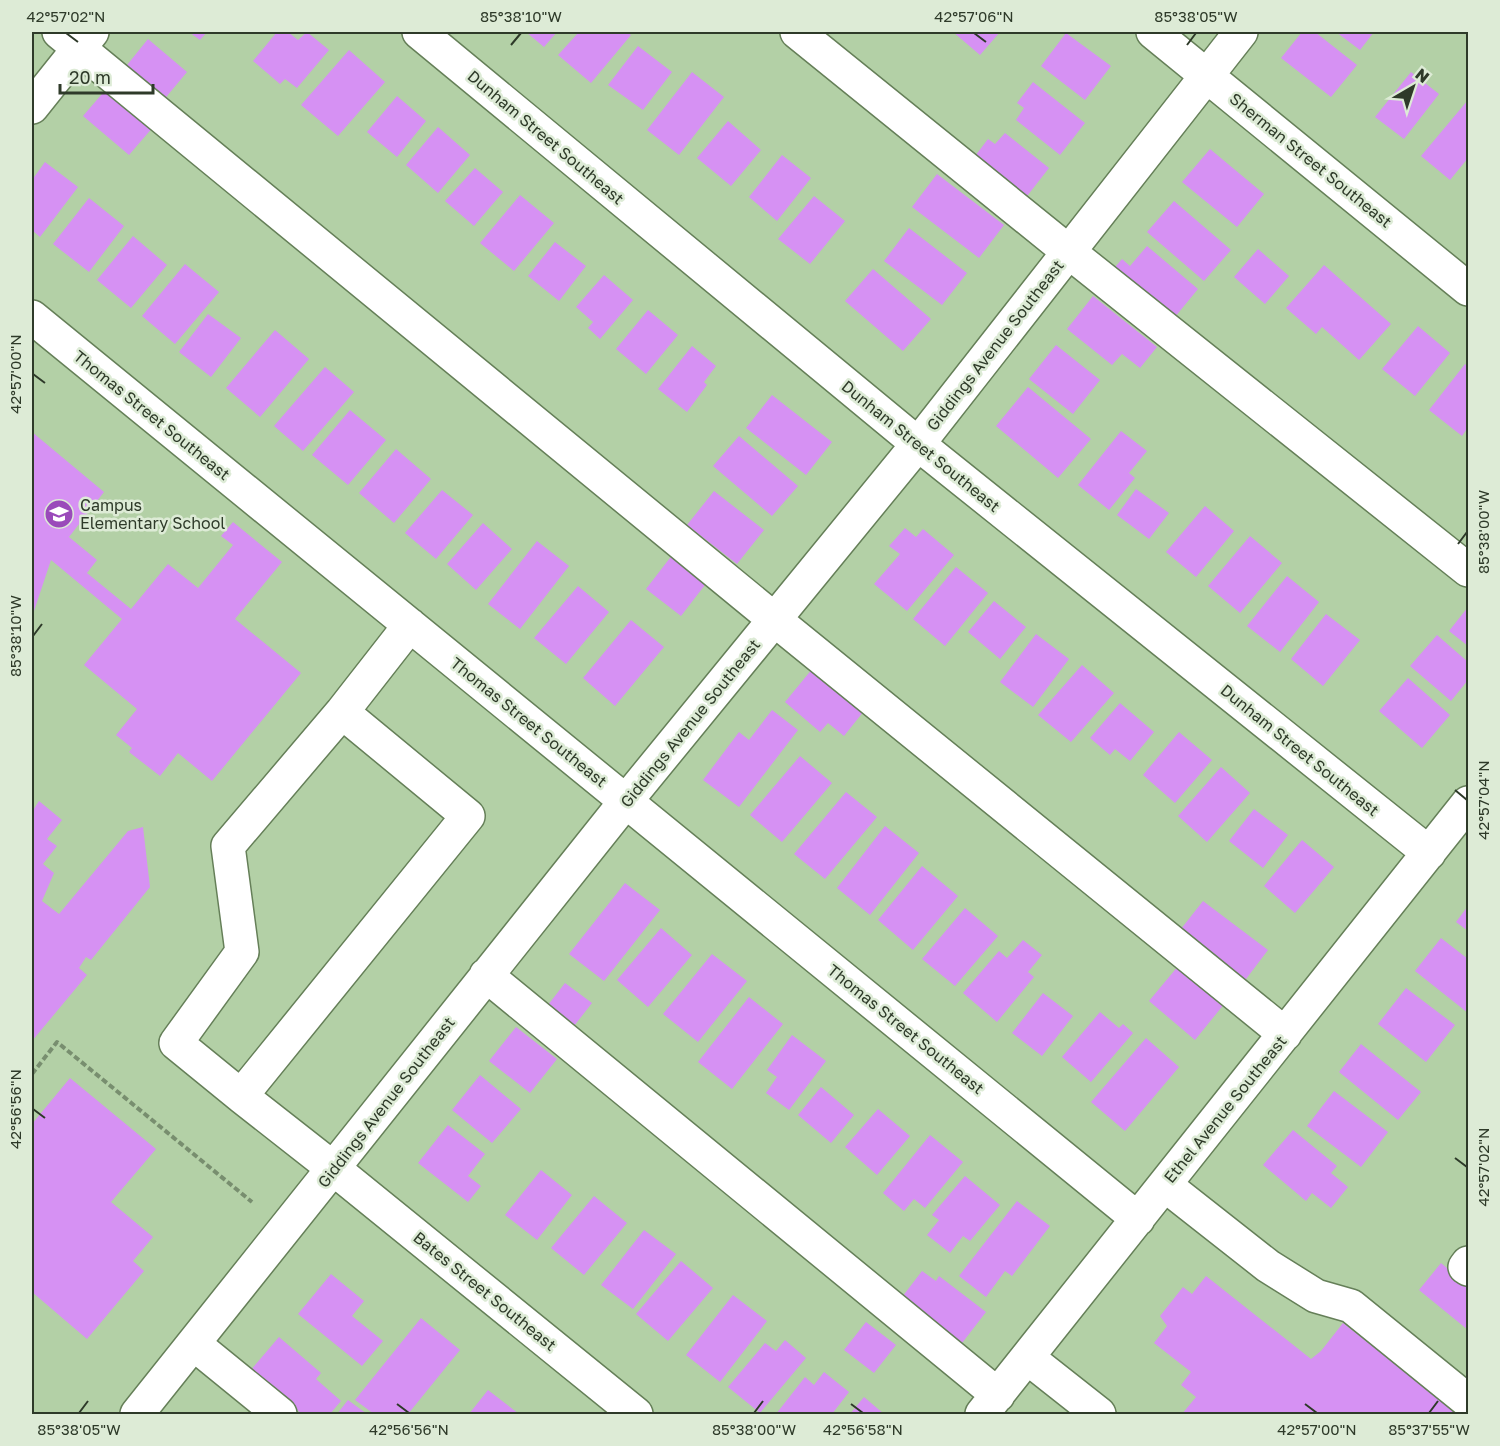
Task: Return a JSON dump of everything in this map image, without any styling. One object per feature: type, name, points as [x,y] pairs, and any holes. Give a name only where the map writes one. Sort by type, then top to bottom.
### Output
[{"type":"street","name":"Dunham Street Southeast","points":[[419,32],[918,444],[1429,853]]},
{"type":"street","points":[[797,32],[1468,570]]},
{"type":"street","name":"Sherman Street Southeast","points":[[1154,32],[1468,289]]},
{"type":"street","name":"Giddings Avenue Southeast","points":[[137,1414],[626,801],[918,444],[1242,32]]},
{"type":"street","points":[[32,107],[76,37],[775,620],[1285,1034]]},
{"type":"street","name":"Thomas Street Southeast","points":[[32,317],[1138,1219]]},
{"type":"street","points":[[241,1096],[468,816],[342,712],[410,625]]},
{"type":"street","name":"Bates Street Southeast","points":[[342,712],[228,846],[242,952],[176,1043],[334,1168],[636,1414]]},
{"type":"street","name":"Ethel Avenue Southeast","points":[[990,1405],[1468,803]]},
{"type":"street","points":[[486,975],[990,1405]]},
{"type":"street","points":[[1165,1185],[1268,1266],[1316,1296],[1351,1306],[1468,1401]]},
{"type":"street","points":[[1468,1263],[1465,1267],[1468,1269]]},
{"type":"street","points":[[194,1344],[279,1414]]},
{"type":"street","points":[[1028,1358],[1099,1414]]},
{"type":"path","points":[[32,1074],[57,1042],[252,1202]]},
{"type":"building","points":[[189,32],[207,32],[200,40]]},
{"type":"building","points":[[277,32],[288,32],[298,40],[307,32],[329,50],[297,88],[285,79],[280,84],[253,61]]},
{"type":"building","points":[[526,32],[557,32],[544,47]]},
{"type":"building","points":[[579,32],[627,32],[631,35],[591,83],[558,55]]},
{"type":"building","points":[[953,32],[1000,32],[980,55]]},
{"type":"building","points":[[1302,32],[1315,32],[1357,65],[1331,97],[1281,58]]},
{"type":"building","points":[[1336,32],[1374,32],[1360,50]]},
{"type":"building","points":[[1066,33],[1111,66],[1085,100],[1041,66]]},
{"type":"building","points":[[148,39],[187,72],[162,102],[123,70]]},
{"type":"building","points":[[638,46],[672,72],[643,110],[608,85]]},
{"type":"building","points":[[349,50],[385,82],[338,136],[301,105]]},
{"type":"building","points":[[692,72],[724,97],[679,155],[647,130]]},
{"type":"building","points":[[1411,72],[1439,94],[1404,139],[1375,117]]},
{"type":"building","points":[[1033,82],[1085,123],[1060,155],[1016,120],[1024,108],[1017,103]]},
{"type":"building","points":[[108,87],[154,126],[129,155],[83,116]]},
{"type":"building","points":[[397,96],[426,121],[397,157],[367,132]]},
{"type":"building","points":[[1468,100],[1468,158],[1450,180],[1421,156]]},
{"type":"building","points":[[728,121],[761,150],[731,186],[697,158]]},
{"type":"building","points":[[438,127],[470,155],[438,193],[406,165]]},
{"type":"building","points":[[1005,133],[1049,168],[1024,200],[972,160],[988,139],[995,144]]},
{"type":"building","points":[[1210,149],[1264,194],[1237,227],[1182,182]]},
{"type":"building","points":[[782,155],[811,178],[777,221],[749,197]]},
{"type":"building","points":[[45,162],[78,187],[40,237],[32,230],[32,180]]},
{"type":"building","points":[[475,168],[503,192],[474,226],[445,201]]},
{"type":"building","points":[[937,174],[1004,225],[979,258],[912,207]]},
{"type":"building","points":[[520,195],[554,223],[514,271],[480,243]]},
{"type":"building","points":[[814,196],[845,221],[810,264],[778,239]]},
{"type":"building","points":[[89,198],[124,226],[89,272],[53,244]]},
{"type":"building","points":[[1174,201],[1231,250],[1204,281],[1147,232]]},
{"type":"building","points":[[909,228],[967,273],[942,305],[884,261]]},
{"type":"building","points":[[133,236],[167,265],[131,308],[97,280]]},
{"type":"building","points":[[555,242],[586,266],[559,301],[528,276]]},
{"type":"building","points":[[1147,246],[1198,289],[1170,323],[1110,273],[1122,259],[1130,266]]},
{"type":"building","points":[[1258,249],[1289,276],[1265,304],[1234,277]]},
{"type":"building","points":[[185,264],[219,292],[175,344],[142,316]]},
{"type":"building","points":[[1324,265],[1391,324],[1359,360],[1322,327],[1316,334],[1286,308]]},
{"type":"building","points":[[873,269],[931,319],[903,351],[845,301]]},
{"type":"building","points":[[604,275],[633,300],[600,339],[588,328],[593,322],[576,307]]},
{"type":"building","points":[[1093,296],[1157,347],[1140,368],[1122,354],[1112,365],[1067,329]]},
{"type":"building","points":[[648,310],[678,335],[646,374],[616,349]]},
{"type":"building","points":[[208,314],[241,338],[211,377],[179,352]]},
{"type":"building","points":[[1418,326],[1450,353],[1415,396],[1382,369]]},
{"type":"building","points":[[275,330],[309,359],[260,417],[226,388]]},
{"type":"building","points":[[1056,345],[1100,380],[1073,414],[1029,379]]},
{"type":"building","points":[[692,346],[716,366],[704,382],[707,385],[687,412],[658,389]]},
{"type":"building","points":[[1465,364],[1468,367],[1468,427],[1462,436],[1429,410]]},
{"type":"building","points":[[325,367],[354,392],[303,451],[274,426]]},
{"type":"building","points":[[1028,387],[1091,439],[1058,478],[996,426]]},
{"type":"building","points":[[772,395],[832,442],[806,475],[746,428]]},
{"type":"building","points":[[350,410],[386,440],[348,485],[312,455]]},
{"type":"building","points":[[1121,431],[1147,451],[1129,473],[1135,478],[1109,510],[1078,485]]},
{"type":"building","points":[[32,432],[104,492],[69,537],[97,560],[87,573],[131,609],[168,564],[198,588],[233,545],[221,536],[233,522],[282,562],[235,619],[301,673],[212,781],[178,753],[160,776],[129,752],[132,748],[116,735],[137,709],[84,665],[122,619],[51,560],[32,617]]},
{"type":"building","points":[[739,436],[798,486],[772,516],[713,466]]},
{"type":"building","points":[[396,449],[431,479],[394,523],[359,493]]},
{"type":"building","points":[[1136,489],[1169,513],[1149,539],[1117,515]]},
{"type":"building","points":[[442,490],[473,515],[436,559],[405,533]]},
{"type":"building","points":[[714,491],[764,530],[737,564],[687,525]]},
{"type":"building","points":[[1205,506],[1234,531],[1196,577],[1166,552]]},
{"type":"building","points":[[483,523],[512,549],[476,590],[447,564]]},
{"type":"building","points":[[905,528],[916,537],[923,529],[954,555],[907,611],[874,584],[900,554],[889,546]]},
{"type":"building","points":[[1250,536],[1282,563],[1240,613],[1208,586]]},
{"type":"building","points":[[537,541],[569,566],[520,629],[488,604]]},
{"type":"building","points":[[673,554],[708,581],[681,616],[646,589]]},
{"type":"building","points":[[956,567],[988,593],[945,646],[913,619]]},
{"type":"building","points":[[1287,576],[1319,602],[1280,652],[1247,626]]},
{"type":"building","points":[[578,586],[609,612],[566,664],[534,638]]},
{"type":"building","points":[[994,601],[1026,627],[1000,659],[968,632]]},
{"type":"building","points":[[1468,607],[1468,646],[1449,631]]},
{"type":"building","points":[[1326,614],[1360,640],[1323,686],[1291,659]]},
{"type":"building","points":[[631,620],[664,647],[615,706],[583,678]]},
{"type":"building","points":[[1036,634],[1069,659],[1033,707],[1000,682]]},
{"type":"building","points":[[1437,635],[1468,662],[1468,680],[1451,701],[1410,666]]},
{"type":"building","points":[[1082,665],[1114,693],[1071,742],[1038,715]]},
{"type":"building","points":[[813,668],[864,711],[844,736],[828,723],[820,732],[785,702]]},
{"type":"building","points":[[1408,678],[1450,715],[1422,748],[1379,711]]},
{"type":"building","points":[[1120,703],[1154,732],[1130,761],[1115,749],[1110,755],[1090,738]]},
{"type":"building","points":[[772,710],[798,730],[739,807],[703,780],[739,732],[749,740]]},
{"type":"building","points":[[1179,732],[1212,760],[1175,803],[1143,775]]},
{"type":"building","points":[[800,756],[832,783],[782,842],[750,815]]},
{"type":"building","points":[[1221,767],[1250,793],[1207,842],[1178,816]]},
{"type":"building","points":[[846,792],[877,817],[825,879],[794,854]]},
{"type":"building","points":[[39,801],[62,820],[47,839],[57,846],[43,864],[54,873],[42,901],[59,914],[128,831],[143,827],[150,887],[91,960],[86,957],[79,968],[87,975],[32,1041],[32,812]]},
{"type":"building","points":[[1254,809],[1288,835],[1263,868],[1229,841]]},
{"type":"building","points":[[885,826],[919,853],[870,915],[837,888]]},
{"type":"building","points":[[1302,840],[1334,867],[1295,913],[1264,886]]},
{"type":"building","points":[[922,866],[958,896],[913,950],[878,920]]},
{"type":"building","points":[[625,883],[660,910],[604,981],[569,954]]},
{"type":"building","points":[[1203,901],[1268,950],[1243,983],[1177,934]]},
{"type":"building","points":[[1468,906],[1468,931],[1456,922]]},
{"type":"building","points":[[965,908],[998,936],[955,986],[922,959]]},
{"type":"building","points":[[661,928],[692,955],[648,1007],[617,980]]},
{"type":"building","points":[[1441,938],[1468,959],[1468,1013],[1415,971]]},
{"type":"building","points":[[1023,940],[1042,955],[1028,972],[1034,977],[997,1022],[963,993],[999,951],[1007,958]]},
{"type":"building","points":[[712,954],[747,981],[698,1042],[663,1014]]},
{"type":"building","points":[[1179,965],[1225,1003],[1195,1040],[1149,1001]]},
{"type":"building","points":[[565,983],[592,1003],[567,1035],[541,1014]]},
{"type":"building","points":[[1406,988],[1455,1025],[1426,1062],[1378,1024]]},
{"type":"building","points":[[1043,993],[1073,1016],[1042,1056],[1012,1033]]},
{"type":"building","points":[[749,997],[783,1024],[732,1089],[698,1062]]},
{"type":"building","points":[[1100,1012],[1119,1028],[1123,1024],[1133,1033],[1091,1082],[1062,1057]]},
{"type":"building","points":[[516,1027],[557,1059],[530,1093],[489,1061]]},
{"type":"building","points":[[792,1035],[826,1061],[789,1110],[766,1093],[777,1077],[767,1070]]},
{"type":"building","points":[[1146,1038],[1179,1067],[1125,1131],[1091,1102]]},
{"type":"building","points":[[1361,1044],[1421,1092],[1398,1120],[1339,1072]]},
{"type":"building","points":[[480,1075],[521,1109],[492,1143],[452,1110]]},
{"type":"building","points":[[70,1078],[156,1149],[111,1202],[153,1237],[133,1261],[144,1271],[87,1339],[32,1292],[32,1124]]},
{"type":"building","points":[[821,1087],[854,1115],[831,1143],[798,1115]]},
{"type":"building","points":[[1334,1091],[1388,1132],[1361,1167],[1307,1126]]},
{"type":"building","points":[[878,1109],[910,1136],[877,1175],[845,1147]]},
{"type":"building","points":[[448,1125],[485,1154],[468,1176],[481,1186],[468,1202],[418,1163]]},
{"type":"building","points":[[1293,1130],[1337,1166],[1331,1173],[1348,1187],[1331,1208],[1312,1193],[1306,1201],[1263,1165]]},
{"type":"building","points":[[930,1135],[963,1162],[925,1208],[914,1199],[904,1211],[883,1193]]},
{"type":"building","points":[[541,1170],[572,1195],[537,1240],[505,1215]]},
{"type":"building","points":[[965,1176],[1000,1205],[970,1241],[963,1236],[950,1253],[927,1235],[939,1220],[932,1215]]},
{"type":"building","points":[[594,1196],[627,1223],[584,1275],[551,1248]]},
{"type":"building","points":[[1017,1201],[1050,1226],[1012,1276],[1005,1271],[986,1297],[959,1276]]},
{"type":"building","points":[[644,1230],[676,1254],[633,1309],[601,1285]]},
{"type":"building","points":[[681,1261],[713,1288],[668,1341],[636,1314]]},
{"type":"building","points":[[1441,1263],[1468,1286],[1468,1330],[1419,1290]]},
{"type":"building","points":[[922,1271],[936,1281],[939,1276],[986,1312],[959,1347],[899,1301]]},
{"type":"building","points":[[331,1274],[364,1301],[352,1316],[383,1341],[362,1366],[298,1314]]},
{"type":"building","points":[[1206,1276],[1311,1359],[1321,1351],[1343,1323],[1459,1414],[1182,1414],[1196,1397],[1181,1385],[1191,1372],[1154,1343],[1167,1326],[1160,1316],[1183,1287],[1192,1294]]},
{"type":"building","points":[[733,1295],[767,1321],[720,1382],[686,1355]]},
{"type":"building","points":[[421,1318],[460,1350],[408,1414],[374,1414],[355,1400]]},
{"type":"building","points":[[866,1322],[896,1345],[874,1373],[844,1350]]},
{"type":"building","points":[[279,1337],[321,1373],[316,1379],[341,1401],[330,1414],[302,1414],[250,1371]]},
{"type":"building","points":[[785,1340],[806,1358],[760,1413],[728,1387],[765,1343],[776,1351]]},
{"type":"building","points":[[824,1372],[849,1392],[832,1414],[776,1414],[805,1377],[814,1385]]},
{"type":"building","points":[[488,1390],[519,1414],[469,1414]]},
{"type":"building","points":[[864,1397],[884,1414],[850,1414]]},
{"type":"building","points":[[348,1400],[367,1414],[337,1414]]},
{"type":"place","name":"Campus Elementary School","points":[[59,514]]}]
